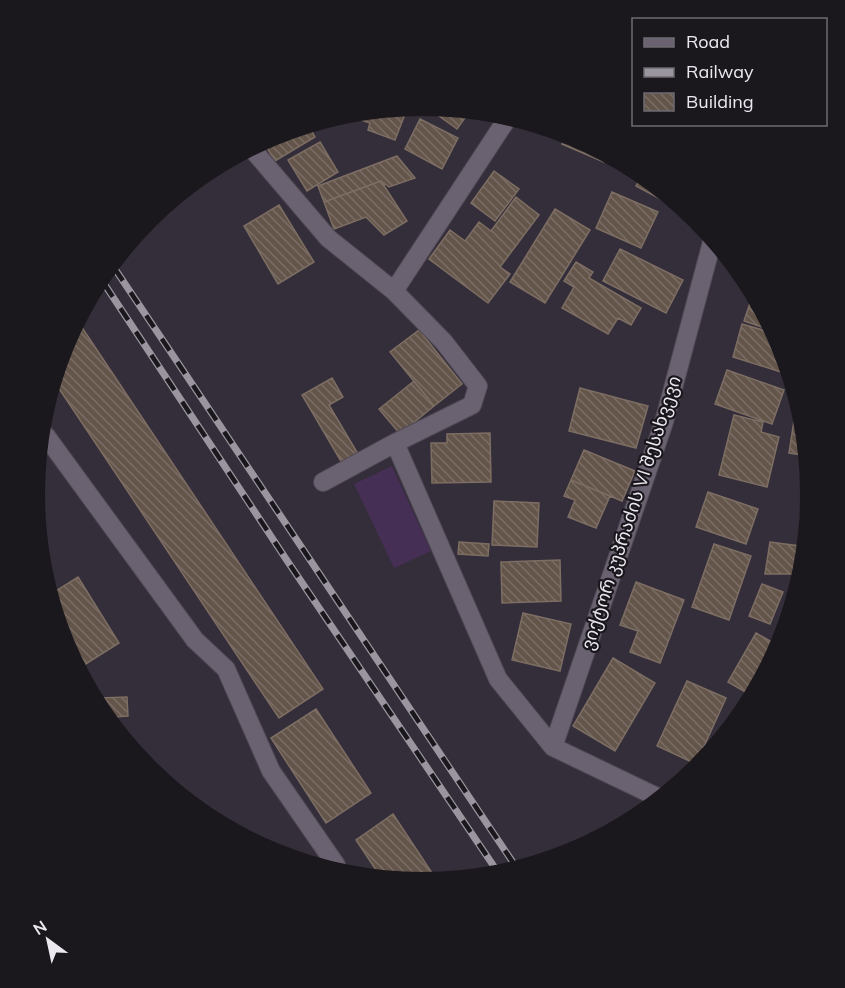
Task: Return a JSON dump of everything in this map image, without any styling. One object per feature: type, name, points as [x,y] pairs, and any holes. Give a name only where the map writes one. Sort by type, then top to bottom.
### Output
[{"type":"street","points":[[394,291],[503,125]]},
{"type":"street","points":[[257,155],[328,238],[394,291],[444,342],[478,386],[472,405],[322,482]]},
{"type":"street","name":"ვიქტორ კუპრაძის VI შესახვევი","points":[[553,747],[664,422],[710,250]]},
{"type":"street","points":[[49,440],[195,640],[226,669],[271,771],[333,861]]},
{"type":"street","points":[[395,443],[498,679],[553,747],[651,794]]},
{"type":"shaded area","points":[[392,466],[431,551],[394,568],[354,484]]},
{"type":"building","points":[[404,117],[395,140],[368,130],[370,123],[365,121]]},
{"type":"building","points":[[440,117],[464,119],[457,129]]},
{"type":"building","points":[[420,119],[458,138],[442,169],[405,149]]},
{"type":"building","points":[[313,133],[315,137],[275,161],[268,150]]},
{"type":"building","points":[[320,142],[338,172],[307,191],[288,160]]},
{"type":"building","points":[[562,144],[567,145],[594,158]]},
{"type":"building","points":[[397,156],[415,178],[389,187],[381,181],[324,202],[318,186]]},
{"type":"building","points":[[494,171],[519,189],[495,221],[471,203]]},
{"type":"building","points":[[381,181],[407,221],[384,235],[366,217],[334,229],[324,202]]},
{"type":"building","points":[[612,192],[658,212],[641,248],[596,228]]},
{"type":"building","points":[[516,197],[539,215],[500,267],[510,274],[488,303],[429,259],[450,230],[465,241],[479,222],[491,231]]},
{"type":"building","points":[[279,205],[314,262],[278,284],[244,226]]},
{"type":"building","points":[[555,209],[590,230],[545,303],[510,282]]},
{"type":"building","points":[[620,249],[683,280],[666,313],[603,281]]},
{"type":"building","points":[[576,262],[593,272],[589,278],[641,308],[631,325],[618,318],[608,334],[562,308],[574,287],[564,281]]},
{"type":"building","points":[[749,305],[761,327],[744,321]]},
{"type":"building","points":[[742,324],[762,330],[779,372],[733,357]]},
{"type":"building","points":[[83,329],[323,689],[279,718],[60,390]]},
{"type":"building","points":[[419,330],[462,384],[434,406],[390,352]]},
{"type":"building","points":[[727,370],[784,390],[772,424],[715,404]]},
{"type":"building","points":[[332,378],[343,397],[329,405],[358,454],[342,463],[302,395]]},
{"type":"building","points":[[414,381],[434,406],[400,434],[379,409]]},
{"type":"building","points":[[580,388],[648,406],[636,448],[569,431]]},
{"type":"building","points":[[734,415],[763,422],[761,432],[779,437],[767,487],[719,475]]},
{"type":"building","points":[[794,423],[798,454],[789,453]]},
{"type":"building","points":[[490,433],[491,482],[432,483],[431,443],[447,443],[447,434]]},
{"type":"building","points":[[584,450],[635,471],[622,501],[571,480]]},
{"type":"building","points":[[571,480],[610,496],[596,528],[568,517],[575,500],[564,496]]},
{"type":"building","points":[[708,492],[758,509],[746,544],[696,527]]},
{"type":"building","points":[[494,501],[539,503],[537,547],[492,545]]},
{"type":"building","points":[[459,542],[489,544],[488,556],[458,554]]},
{"type":"building","points":[[770,542],[797,546],[792,574],[765,574]]},
{"type":"building","points":[[714,544],[751,556],[729,620],[692,607]]},
{"type":"building","points":[[560,560],[561,601],[502,603],[501,562]]},
{"type":"building","points":[[78,577],[119,643],[86,664],[65,615],[57,590]]},
{"type":"building","points":[[636,582],[684,600],[660,663],[630,652],[638,631],[620,625]]},
{"type":"building","points":[[762,584],[783,592],[770,624],[749,616]]},
{"type":"building","points":[[523,613],[571,624],[560,671],[512,660]]},
{"type":"building","points":[[756,633],[770,641],[744,691],[728,682]]},
{"type":"building","points":[[613,658],[655,683],[615,751],[573,726]]},
{"type":"building","points":[[687,681],[726,698],[705,744],[689,761],[657,746]]},
{"type":"building","points":[[127,697],[128,716],[118,717],[105,698]]},
{"type":"building","points":[[316,709],[371,793],[326,823],[271,738]]},
{"type":"building","points":[[393,814],[431,872],[375,868],[356,840]]},
{"type":"railway","points":[[117,272],[512,861]]},
{"type":"railway","points":[[107,288],[286,559],[493,865]]}]
